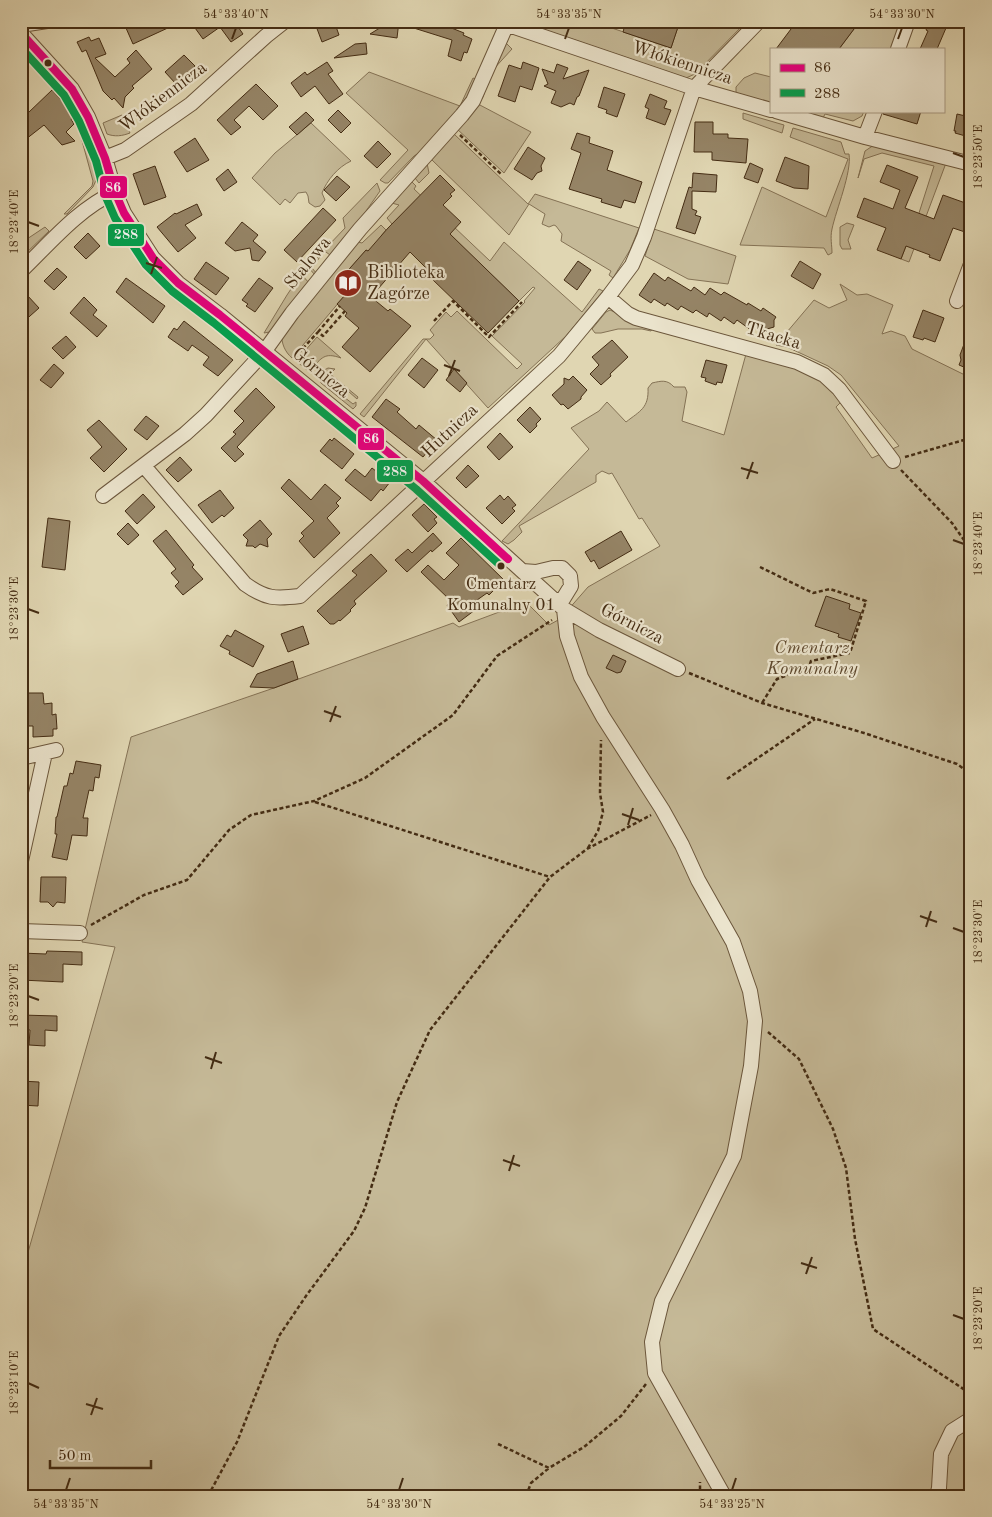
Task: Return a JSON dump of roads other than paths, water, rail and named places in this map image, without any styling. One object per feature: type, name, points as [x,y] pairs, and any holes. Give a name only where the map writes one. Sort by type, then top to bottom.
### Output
[{"type":"street","points":[[21,25],[47,21]]},
{"type":"street","name":"Włókiennicza","points":[[105,158],[124,150],[191,104],[285,21]]},
{"type":"street","points":[[694,88],[759,21]]},
{"type":"street","points":[[898,48],[908,21]]},
{"type":"street","name":"Włókiennicza","points":[[502,23],[694,88],[770,110]]},
{"type":"street","name":"Stalowa","points":[[103,496],[185,434],[206,415],[264,352],[292,313],[360,229],[473,101],[502,23]]},
{"type":"street","name":"Górnicza","points":[[21,33],[72,89],[88,118],[105,158],[115,192],[136,234],[153,258],[178,283],[423,481],[561,608],[599,630],[678,669]]},
{"type":"street","name":"Hutnicza","points":[[144,466],[245,584],[258,593],[278,599],[300,596],[559,356],[608,297],[632,265],[644,237],[694,88]]},
{"type":"street","points":[[779,112],[865,137],[971,164]]},
{"type":"street","points":[[865,137],[875,112]]},
{"type":"street","points":[[21,270],[98,200],[115,192]]},
{"type":"street","points":[[957,301],[971,264]]},
{"type":"street","name":"Tkacka","points":[[608,297],[628,314],[636,318],[797,362],[824,375],[839,389],[893,461]]},
{"type":"street","points":[[522,571],[536,572],[562,568],[570,576],[570,586],[563,599],[561,608],[567,636],[581,677],[603,717],[662,809],[682,845],[698,880],[732,942],[750,990],[755,1021],[751,1066],[734,1156],[662,1300],[652,1342],[655,1373],[724,1496]]},
{"type":"street","points":[[21,758],[50,752],[21,861]]},
{"type":"street","points":[[21,931],[80,933]]},
{"type":"street","points":[[937,1496],[941,1454],[952,1431],[971,1420]]},
{"type":"place","name":"Biblioteka Zagórze","points":[[348,283]]},
{"type":"place","name":"Cmentarz Komunalny 01","points":[[501,566]]},
{"type":"park label","name":"Cmentarz Komunalny","points":[[812,658]]}]
